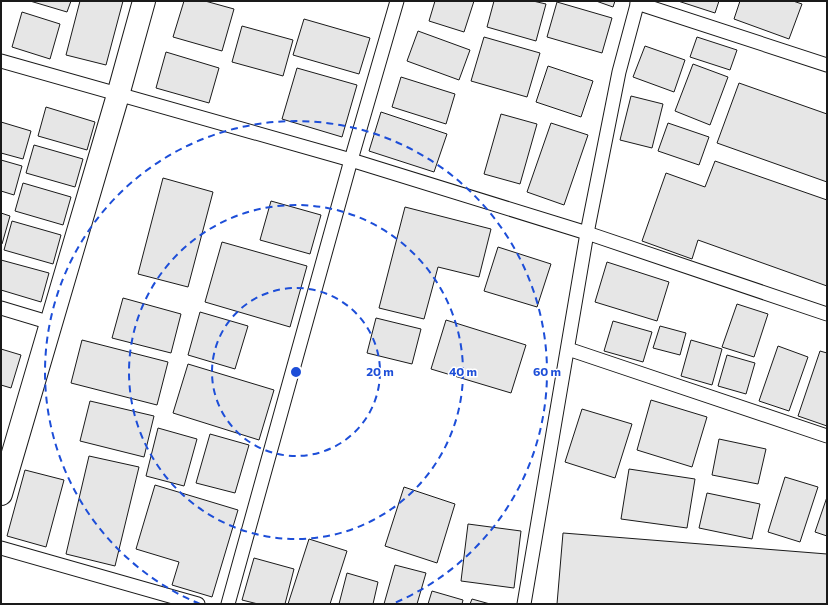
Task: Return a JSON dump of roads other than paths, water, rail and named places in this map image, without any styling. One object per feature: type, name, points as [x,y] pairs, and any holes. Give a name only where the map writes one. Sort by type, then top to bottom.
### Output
[{"type":"street","points":[[1,494],[144,1]]},
{"type":"lane","points":[[228,604],[351,160],[397,1]]},
{"type":"lane","points":[[524,604],[587,233],[619,72],[638,2],[827,65]]},
{"type":"lane","points":[[1,61],[351,160],[587,233],[827,314]]},
{"type":"lane","points":[[1,308],[51,323]]},
{"type":"lane","points":[[568,349],[827,436]]},
{"type":"lane","points":[[1,548],[198,604]]}]
